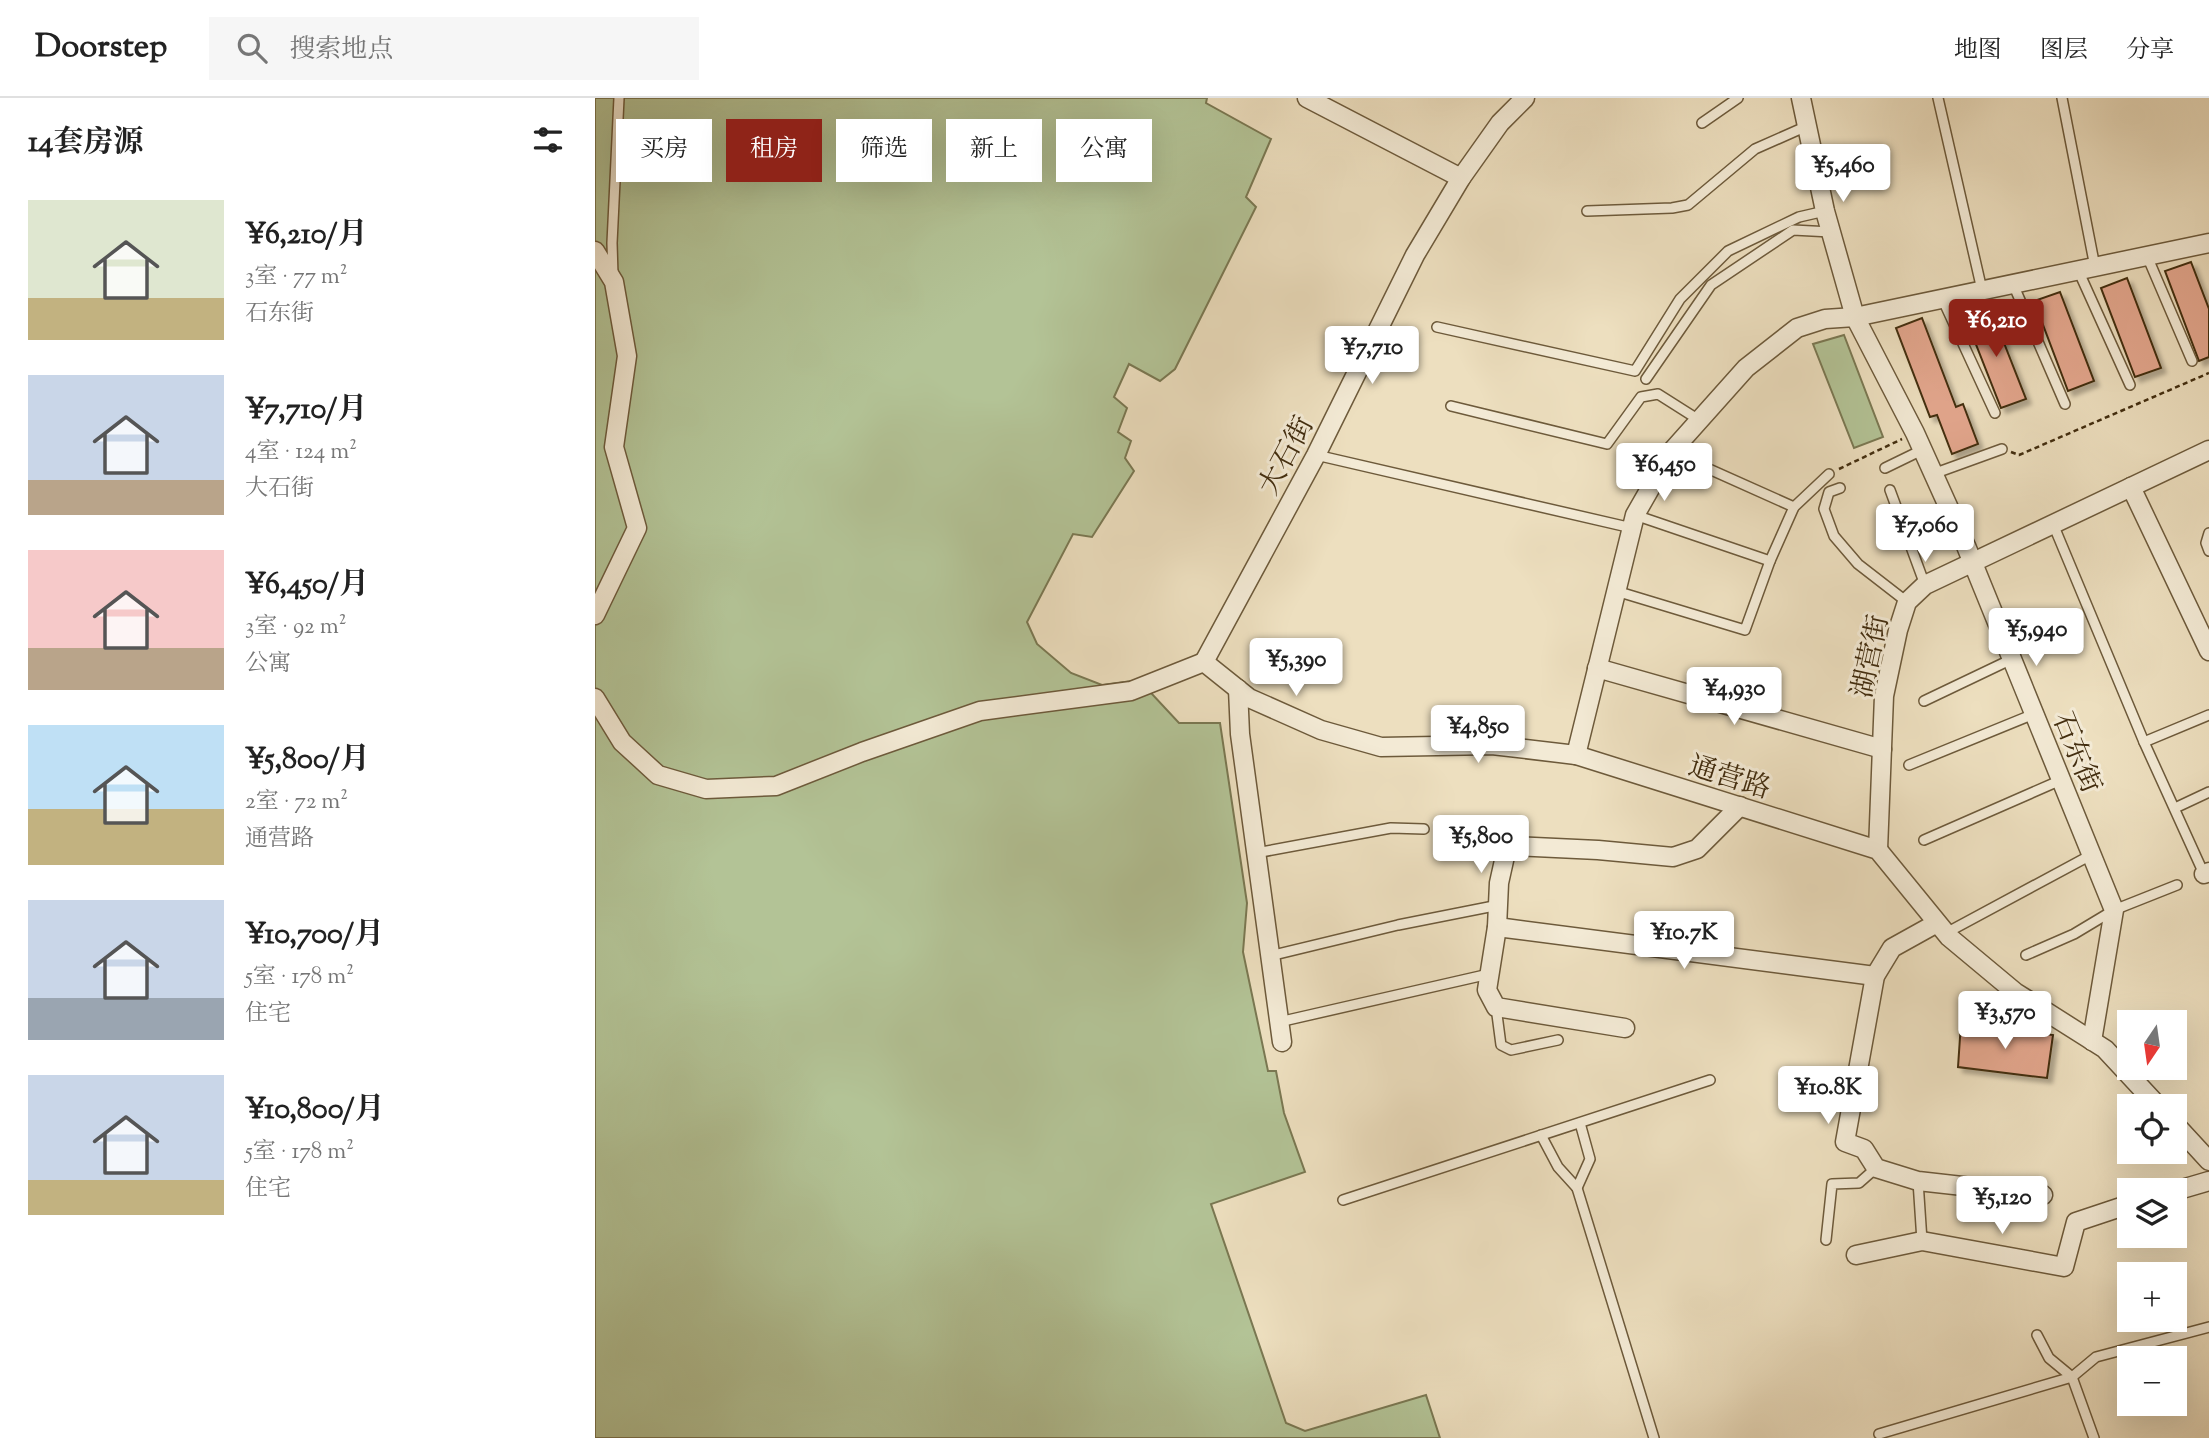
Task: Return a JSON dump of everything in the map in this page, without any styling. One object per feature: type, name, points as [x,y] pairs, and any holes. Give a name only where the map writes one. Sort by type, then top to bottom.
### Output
[{"type":"street","points":[[1307,98],[1461,178]]},
{"type":"street","name":"大石街","points":[[1204,662],[1316,455],[1415,255],[1461,178],[1500,122],[1525,98]]},
{"type":"street","name":"石东街","points":[[1801,98],[1825,211],[1855,317],[1915,433],[1972,562],[2114,910]]},
{"type":"street","points":[[1576,755],[1633,521],[1671,453],[1746,368],[1797,328],[1825,319],[1855,317],[2209,243]]},
{"type":"street","points":[[595,251],[614,282],[627,356],[614,447],[637,528],[595,615]]},
{"type":"street","name":"湖营街","points":[[1878,850],[1884,696],[1907,602],[1925,585],[2209,450]]},
{"type":"street","points":[[2131,487],[2209,651]]},
{"type":"street","points":[[595,698],[622,742],[658,775],[706,789],[776,786],[862,752],[980,711],[1131,691],[1204,662]]},
{"type":"street","name":"通营路","points":[[1204,662],[1249,698],[1321,730],[1381,747],[1492,746],[1576,755],[1878,850]]},
{"type":"street","points":[[1597,668],[1882,749]]},
{"type":"street","points":[[1238,689],[1240,734],[1282,1042]]},
{"type":"street","points":[[1625,1028],[1496,1007],[1487,990],[1497,927],[1499,883],[1505,856],[1514,846],[1673,857],[1697,849],[1740,806]]},
{"type":"street","points":[[1878,850],[1941,928],[2015,992],[2105,1049],[2147,1094]]},
{"type":"street","points":[[2092,1041],[2114,910]]},
{"type":"street","points":[[1497,927],[1875,976]]},
{"type":"street","points":[[1941,928],[1892,948],[1875,976],[1845,1142],[1864,1149],[1876,1168],[1918,1181],[2043,1195]]},
{"type":"street","points":[[2187,1137],[2209,1161]]},
{"type":"street","points":[[2187,1187],[2209,1181]]},
{"type":"street","points":[[1856,1255],[1922,1241],[2064,1267],[2076,1222],[2117,1208]]},
{"type":"lane","points":[[614,282],[612,243],[619,98]]},
{"type":"lane","points":[[1702,123],[1738,98]]},
{"type":"lane","points":[[1938,98],[1982,290]]},
{"type":"lane","points":[[2062,98],[2086,269],[2130,386]]},
{"type":"lane","points":[[1587,211],[1688,205],[1755,149],[1807,125]]},
{"type":"lane","points":[[1437,327],[1635,371],[1680,299],[1728,251],[1799,217],[1825,211]]},
{"type":"lane","points":[[1646,379],[1711,285],[1793,230],[1831,232]]},
{"type":"lane","points":[[2147,256],[2192,361]]},
{"type":"lane","points":[[2013,284],[2065,404]]},
{"type":"lane","points":[[1942,298],[1995,413]]},
{"type":"lane","points":[[1451,406],[1607,444],[1641,397],[1658,394],[1699,420]]},
{"type":"lane","points":[[1933,474],[2002,449]]},
{"type":"lane","points":[[1885,468],[1922,450]]},
{"type":"lane","points":[[1671,453],[1794,507]]},
{"type":"lane","points":[[1316,455],[1633,521],[1770,561]]},
{"type":"lane","points":[[1616,591],[1745,630],[1770,561],[1794,507],[1829,474]]},
{"type":"lane","points":[[1840,488],[1829,492],[1824,509],[1834,536],[1858,564],[1907,602]]},
{"type":"lane","points":[[1890,490],[1925,585]]},
{"type":"lane","points":[[2053,524],[2144,741],[2207,873]]},
{"type":"lane","points":[[2209,533],[2206,543],[2209,551]]},
{"type":"lane","points":[[1924,701],[2012,659]]},
{"type":"lane","points":[[1909,765],[2034,714]]},
{"type":"lane","points":[[2144,741],[2209,715]]},
{"type":"lane","points":[[1924,841],[2061,780]]},
{"type":"lane","points":[[2175,808],[2209,792]]},
{"type":"lane","points":[[1256,853],[1391,828],[1424,829]]},
{"type":"lane","points":[[1941,928],[2091,855]]},
{"type":"lane","points":[[2026,955],[2074,934],[2114,910],[2177,885]]},
{"type":"lane","points":[[1270,956],[1398,925],[1499,905]]},
{"type":"lane","points":[[1279,1022],[1489,974]]},
{"type":"lane","points":[[1496,1007],[1501,1045],[1511,1050],[1558,1040]]},
{"type":"lane","points":[[1343,1200],[1710,1080]]},
{"type":"lane","points":[[1577,1188],[1590,1159],[1580,1123]]},
{"type":"lane","points":[[1541,1135],[1559,1167],[1577,1188],[1654,1438]]},
{"type":"lane","points":[[1826,1240],[1832,1184],[1859,1182],[1876,1168]]},
{"type":"lane","points":[[1918,1181],[1922,1241]]},
{"type":"lane","points":[[1879,1434],[2072,1377],[2096,1357],[2209,1326]]},
{"type":"lane","points":[[2037,1335],[2049,1358],[2072,1377],[2094,1438]]},
{"type":"path","points":[[2002,449],[2019,454],[2209,373]]},
{"type":"path","points":[[1829,474],[1915,433]]},
{"type":"green space","points":[[595,98],[1207,98],[1206,103],[1271,139],[1246,197],[1256,207],[1175,369],[1160,381],[1129,364],[1114,397],[1127,408],[1118,432],[1131,441],[1125,458],[1134,471],[1092,537],[1073,534],[1027,622],[1037,644],[1071,673],[1102,685],[1139,680],[1179,723],[1220,723],[1247,903],[1243,952],[1268,1071],[1276,1071],[1284,1113],[1305,1172],[1211,1204],[1286,1423],[1305,1431],[1426,1395],[1440,1438],[595,1438]]},
{"type":"green space","points":[[1844,335],[1883,437],[1854,448],[1813,344]]},
{"type":"building","points":[[2191,262],[2209,309],[2209,357],[2199,361],[2165,271]]},
{"type":"building","points":[[2127,278],[2161,368],[2135,377],[2101,288]]},
{"type":"building","points":[[2060,292],[2094,381],[2068,391],[2034,301]]},
{"type":"building","points":[[1991,310],[2026,399],[2001,408],[1966,319]]},
{"type":"building","points":[[1922,318],[1956,407],[1963,404],[1978,444],[1952,454],[1937,415],[1930,417],[1896,328]]},
{"type":"building","points":[[1961,1023],[2053,1035],[2047,1078],[1958,1067]]}]
